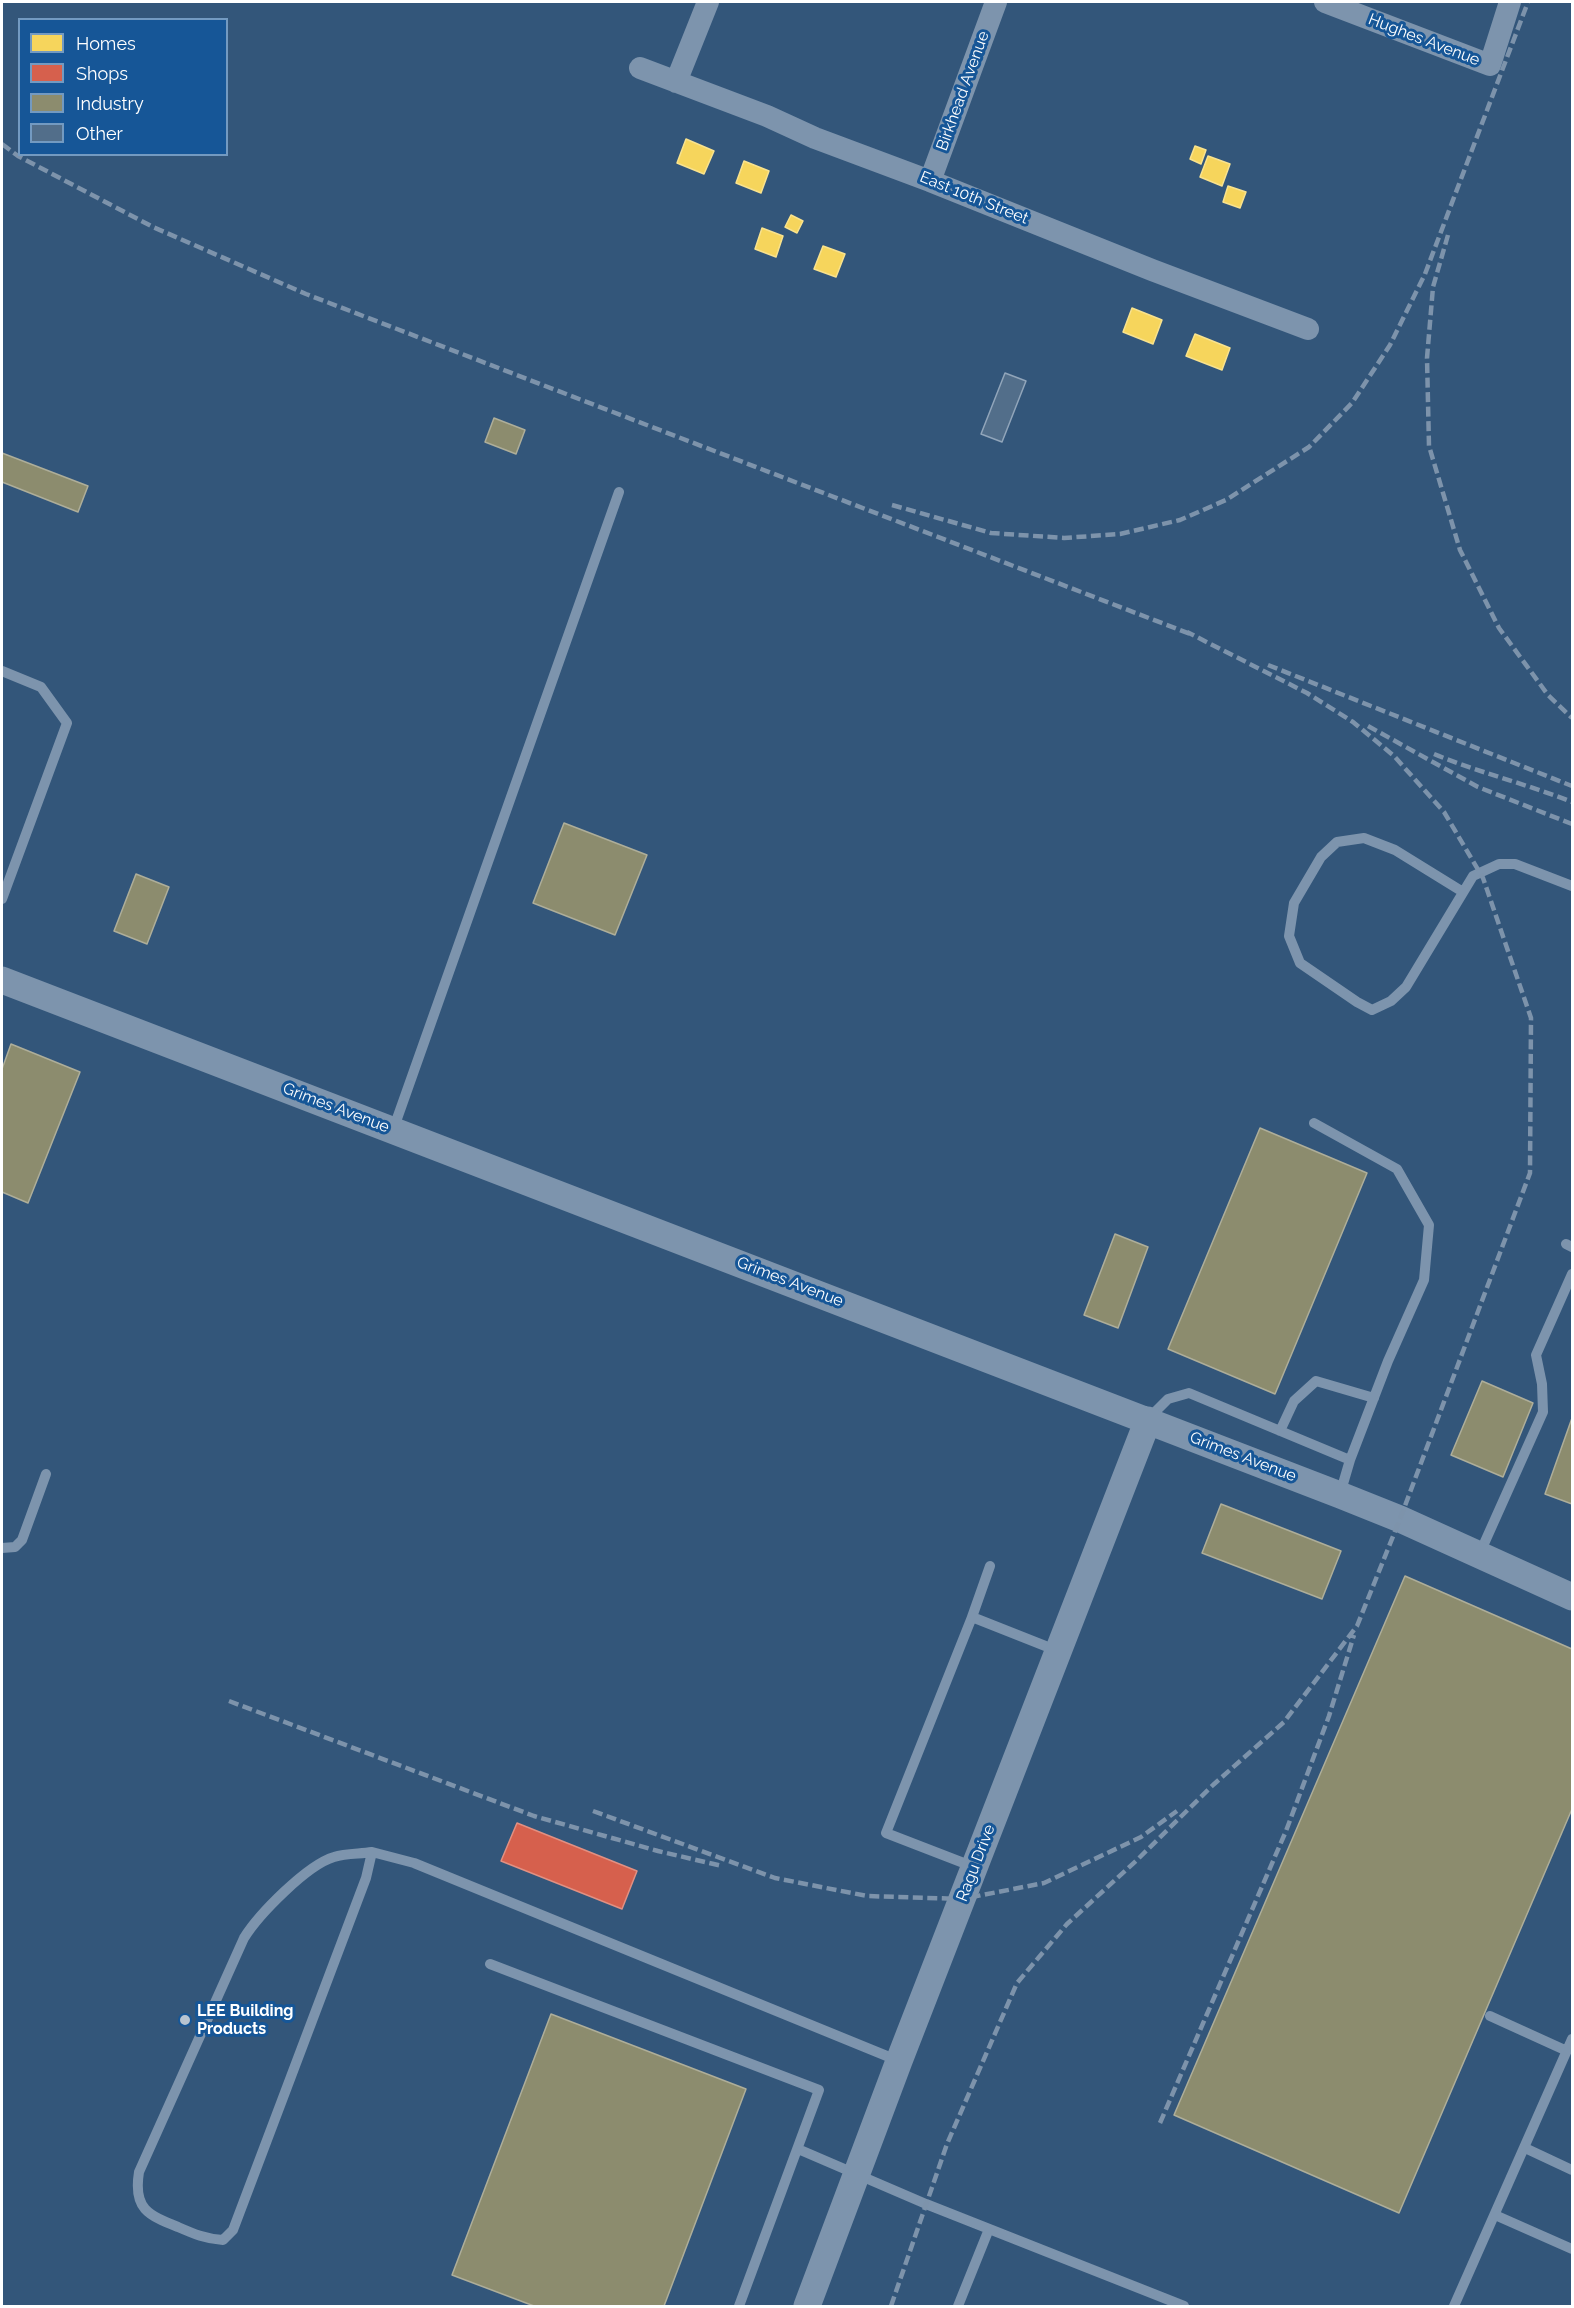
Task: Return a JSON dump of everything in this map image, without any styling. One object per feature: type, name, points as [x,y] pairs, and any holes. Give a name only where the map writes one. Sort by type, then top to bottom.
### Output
[{"type":"street","points":[[676,82],[708,2]]},
{"type":"street","name":"Birkhead Avenue","points":[[930,181],[996,2]]},
{"type":"street","name":"Hughes Avenue","points":[[1325,2],[1490,65],[1510,2]]},
{"type":"street","name":"East 10th Street","points":[[640,68],[768,116],[815,138],[1308,329]]},
{"type":"street","name":"Grimes Avenue","points":[[2,980],[1340,1495],[1400,1519],[1572,1597]]},
{"type":"street","name":"Ragu Drive","points":[[807,2307],[899,2061],[1148,1420]]},
{"type":"lane","points":[[393,1130],[619,492]]},
{"type":"lane","points":[[2,671],[41,687],[67,723],[5,882],[2,899]]},
{"type":"lane","points":[[1463,892],[1395,850],[1364,838],[1337,842],[1321,858],[1294,903],[1289,936],[1300,963],[1372,1010],[1390,1000],[1406,987],[1473,876],[1499,864],[1515,864],[1572,886]]},
{"type":"lane","points":[[1314,1123],[1397,1169],[1429,1225],[1424,1280],[1374,1398],[1350,1460],[1340,1495]]},
{"type":"lane","points":[[1479,1555],[1543,1412],[1542,1384],[1536,1355],[1572,1274]]},
{"type":"lane","points":[[1280,1431],[1294,1401],[1316,1382],[1374,1398]]},
{"type":"lane","points":[[1148,1420],[1168,1399],[1189,1393],[1350,1460]]},
{"type":"lane","points":[[2,1548],[15,1546],[22,1540],[46,1474]]},
{"type":"lane","points":[[974,1867],[886,1833],[990,1566]]},
{"type":"lane","points":[[972,1617],[1058,1651]]},
{"type":"lane","points":[[372,1852],[366,1878],[268,2143],[233,2230],[223,2240],[206,2239],[151,2216],[140,2201],[136,2189],[139,2172],[244,1938],[251,1926],[309,1870],[334,1857],[372,1852],[414,1863],[899,2061]]},
{"type":"lane","points":[[490,1964],[819,2090],[739,2307]]},
{"type":"lane","points":[[1490,2016],[1567,2051]]},
{"type":"lane","points":[[1454,2307],[1572,2039]]},
{"type":"lane","points":[[1525,2148],[1572,2170]]},
{"type":"lane","points":[[798,2149],[1184,2307]]},
{"type":"lane","points":[[1495,2215],[1572,2249]]},
{"type":"lane","points":[[958,2307],[989,2229]]},
{"type":"building: Homes","points":[[686,139],[714,151],[704,174],[677,163]]},
{"type":"building: Homes","points":[[1195,146],[1206,150],[1201,164],[1190,159]]},
{"type":"building: Homes","points":[[1208,156],[1230,164],[1222,186],[1200,177]]},
{"type":"building: Homes","points":[[744,161],[769,171],[761,193],[736,183]]},
{"type":"building: Homes","points":[[1228,186],[1246,192],[1240,208],[1223,202]]},
{"type":"building: Homes","points":[[791,215],[803,221],[797,233],[785,227]]},
{"type":"building: Homes","points":[[762,228],[783,236],[776,257],[755,249]]},
{"type":"building: Homes","points":[[823,246],[845,254],[836,277],[814,269]]},
{"type":"building: Homes","points":[[1132,308],[1162,320],[1153,344],[1123,332]]},
{"type":"building: Homes","points":[[1195,334],[1230,348],[1222,370],[1186,356]]},
{"type":"building: Shops","points":[[517,1823],[637,1871],[622,1909],[501,1861]]},
{"type":"building: Industry","points":[[494,418],[525,430],[516,454],[485,442]]},
{"type":"building: Industry","points":[[2,453],[88,486],[78,512],[2,482]]},
{"type":"building: Industry","points":[[564,823],[647,855],[615,935],[533,903]]},
{"type":"building: Industry","points":[[136,874],[169,887],[147,944],[114,931]]},
{"type":"building: Industry","points":[[11,1044],[80,1072],[28,1203],[2,1192],[2,1069]]},
{"type":"building: Industry","points":[[1260,1128],[1367,1173],[1275,1394],[1168,1349]]},
{"type":"building: Industry","points":[[1115,1234],[1148,1247],[1118,1328],[1084,1315]]},
{"type":"building: Industry","points":[[1482,1381],[1533,1403],[1503,1477],[1451,1455]]},
{"type":"building: Industry","points":[[1572,1418],[1572,1504],[1545,1494]]},
{"type":"building: Industry","points":[[1221,1504],[1341,1551],[1322,1599],[1202,1553]]},
{"type":"building: Industry","points":[[1405,1576],[1572,1649],[1572,1809],[1399,2213],[1174,2115]]},
{"type":"building: Industry","points":[[551,2014],[746,2089],[664,2306],[534,2306],[452,2275]]},
{"type":"building: Other","points":[[1005,373],[1026,381],[1002,442],[981,434]]},
{"type":"railway","points":[[892,505],[991,533],[1064,538],[1120,534],[1180,520],[1226,500],[1309,447],[1352,403],[1390,345],[1425,274],[1528,2]]},
{"type":"railway","points":[[2,144],[18,156],[153,227],[306,294],[1193,635]]},
{"type":"railway","points":[[1448,235],[1433,287],[1427,358],[1429,446],[1460,550],[1499,628],[1548,695],[1572,718]]},
{"type":"railway","points":[[891,2306],[947,2144],[1017,1983],[1067,1924],[1137,1860],[1213,1785],[1284,1722],[1357,1626],[1400,1519],[1530,1173],[1531,1018],[1483,878],[1444,812],[1394,756],[1353,722],[1307,693],[1187,632]]},
{"type":"railway","points":[[1268,665],[1572,786]]},
{"type":"railway","points":[[1368,726],[1478,787],[1572,824]]},
{"type":"railway","points":[[1434,754],[1572,802]]},
{"type":"railway","points":[[1160,2123],[1286,1831],[1329,1716],[1354,1635]]},
{"type":"railway","points":[[229,1701],[534,1816],[658,1851],[722,1866]]},
{"type":"railway","points":[[593,1811],[775,1878],[867,1896],[962,1899],[1044,1883],[1141,1837],[1177,1811]]},
{"type":"place","name":"LEE Building Products","points":[[185,2020]]}]
